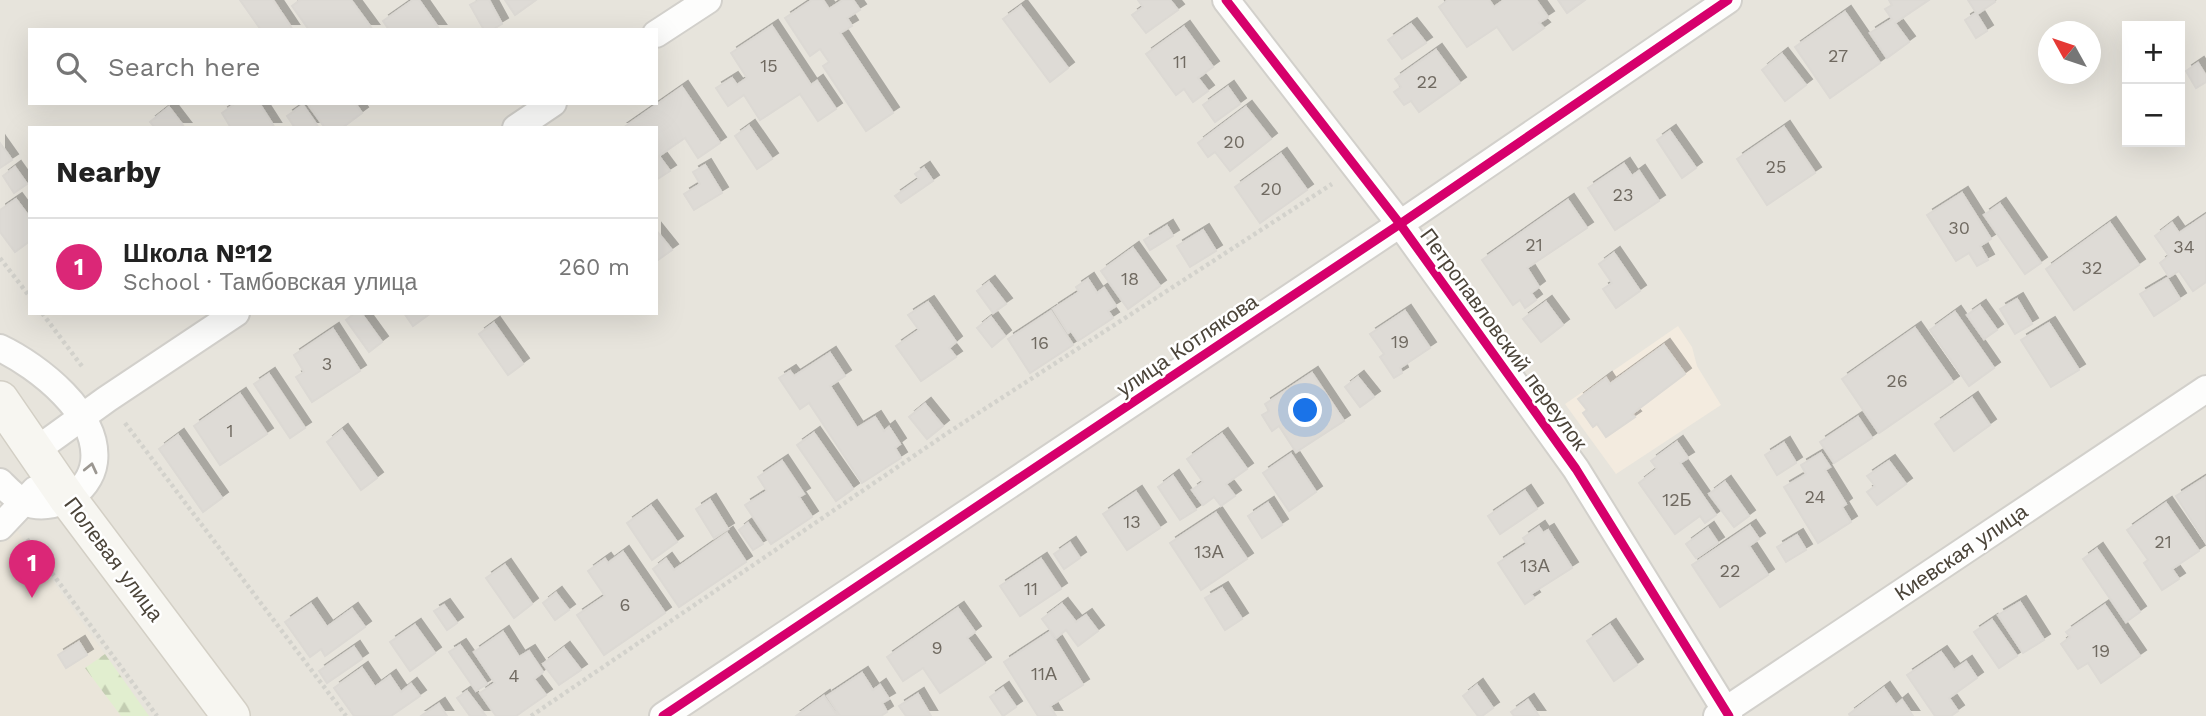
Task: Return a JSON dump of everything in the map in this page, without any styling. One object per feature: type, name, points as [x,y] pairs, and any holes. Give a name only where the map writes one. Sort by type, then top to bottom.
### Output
[{"type":"street","points":[[658,33],[708,0]]},
{"type":"street","name":"Петропавловский переулок","points":[[1226,0],[1400,224],[1576,469],[1724,714]]},
{"type":"street","name":"улица Котлякова","points":[[663,716],[1400,224],[1728,0]]},
{"type":"street","points":[[519,126],[550,105]]},
{"type":"street","points":[[2,525],[51,474],[81,417],[233,315]]},
{"type":"street","points":[[0,348],[20,358],[52,382],[81,417],[92,438],[94,462],[87,482],[51,474]]},
{"type":"street","name":"Киевская улица","points":[[1724,714],[2206,389]]},
{"type":"street","name":"Полевая улица","points":[[0,400],[51,474],[230,716]]},
{"type":"street","points":[[0,482],[24,502]]},
{"type":"path","points":[[531,716],[949,432],[1357,168]]},
{"type":"path","points":[[0,258],[28,294]]},
{"type":"path","points":[[44,315],[346,716]]},
{"type":"path","points":[[2,525],[23,533],[156,716]]},
{"type":"shaded area","points":[[0,0],[2206,0],[2206,716],[0,716]]},
{"type":"shaded area","points":[[1678,326],[1692,347],[1697,366],[1721,405],[1616,474],[1565,404]]},
{"type":"shaded area","points":[[14,526],[149,716],[0,716],[0,542]]},
{"type":"green space","points":[[105,654],[149,716],[121,716],[85,668]]},
{"type":"building","points":[[240,0],[273,0],[292,28],[260,28]]},
{"type":"building","points":[[300,0],[351,0],[372,28],[308,28],[292,6]]},
{"type":"building","points":[[413,0],[419,0],[439,28],[388,28],[383,21]]},
{"type":"building","points":[[479,0],[489,0],[502,24],[495,28],[483,28],[470,5]]},
{"type":"building","points":[[505,0],[536,0],[515,15]]},
{"type":"building","points":[[812,0],[823,0],[829,9],[843,0],[853,0],[860,10],[847,18],[852,26],[840,33],[893,113],[866,131],[823,66],[829,62],[820,49],[810,56],[785,18]]},
{"type":"building","points":[[1138,0],[1170,0],[1178,10],[1146,33],[1132,15],[1143,7]]},
{"type":"building","points":[[1448,0],[1489,0],[1494,7],[1504,0],[1536,0],[1548,17],[1539,23],[1544,28],[1513,50],[1497,27],[1467,47],[1439,7]]},
{"type":"building","points":[[1558,0],[1585,0],[1567,13]]},
{"type":"building","points":[[1889,0],[1929,0],[1895,23],[1909,42],[1887,58],[1870,33],[1892,19],[1885,9],[1892,5]]},
{"type":"building","points":[[1968,0],[1994,0],[1995,2],[1977,14]]},
{"type":"building","points":[[1021,6],[1068,68],[1050,82],[1003,19]]},
{"type":"building","points":[[1845,12],[1880,63],[1830,98],[1795,47]]},
{"type":"building","points":[[1976,13],[1987,31],[1976,38],[1965,20]]},
{"type":"building","points":[[1411,24],[1426,43],[1402,59],[1388,40]]},
{"type":"building","points":[[772,26],[811,85],[817,81],[836,109],[818,121],[800,94],[760,120],[744,95],[728,106],[716,88],[732,78],[737,85],[747,78],[731,53]]},
{"type":"building","points":[[1184,27],[1213,67],[1198,78],[1208,91],[1193,102],[1184,89],[1176,95],[1146,54]]},
{"type":"building","points":[[1436,50],[1460,83],[1419,112],[1411,101],[1404,105],[1394,92],[1401,87],[1395,79]]},
{"type":"building","points":[[1782,54],[1806,85],[1785,101],[1762,70]]},
{"type":"building","points":[[2198,63],[2206,76],[2206,82],[2196,88],[2186,71]]},
{"type":"building","points":[[682,87],[720,143],[698,158],[685,138],[659,156],[670,171],[658,179],[658,126],[626,126]]},
{"type":"building","points":[[1228,87],[1240,104],[1215,122],[1203,105]]},
{"type":"building","points":[[233,105],[260,105],[274,126],[230,126],[222,113]]},
{"type":"building","points":[[303,105],[318,126],[294,126],[287,116]]},
{"type":"building","points":[[308,105],[356,105],[362,113],[345,126],[324,126]]},
{"type":"building","points":[[169,107],[183,126],[153,126],[150,122]]},
{"type":"building","points":[[1246,107],[1271,139],[1230,171],[1215,152],[1208,157],[1198,143]]},
{"type":"building","points":[[749,126],[772,159],[757,169],[735,136]]},
{"type":"building","points":[[1784,127],[1815,173],[1767,205],[1737,159]]},
{"type":"building","points":[[1670,131],[1696,168],[1682,178],[1657,140]]},
{"type":"building","points":[[0,143],[12,160],[0,168]]},
{"type":"building","points":[[1281,154],[1307,190],[1260,223],[1235,187]]},
{"type":"building","points":[[1624,164],[1632,176],[1639,171],[1659,201],[1615,230],[1588,188]]},
{"type":"building","points":[[705,165],[722,193],[694,210],[684,194],[700,184],[693,172]]},
{"type":"building","points":[[15,167],[27,184],[14,193],[3,176]]},
{"type":"building","points":[[924,168],[933,181],[901,203],[895,196],[919,179],[915,174]]},
{"type":"building","points":[[1962,193],[1991,239],[1980,246],[1988,260],[1977,266],[1969,253],[1956,261],[1927,215]]},
{"type":"building","points":[[16,199],[28,215],[28,242],[15,252],[0,232],[0,210]]},
{"type":"building","points":[[1568,200],[1587,228],[1527,268],[1539,287],[1531,293],[1536,300],[1525,308],[1520,300],[1513,305],[1482,260]]},
{"type":"building","points":[[2000,204],[2041,263],[2025,274],[1984,215]]},
{"type":"building","points":[[2206,215],[2206,282],[2193,291],[2179,271],[2169,277],[2160,263],[2169,256],[2155,236],[2172,223],[2179,233]]},
{"type":"building","points":[[2110,223],[2139,265],[2074,310],[2046,269]]},
{"type":"building","points":[[1167,226],[1173,236],[1150,250],[1144,240]]},
{"type":"building","points":[[1203,230],[1216,251],[1190,267],[1177,246]]},
{"type":"building","points":[[658,232],[672,250],[658,260]]},
{"type":"building","points":[[1133,248],[1160,286],[1128,309],[1101,271]]},
{"type":"building","points":[[1614,253],[1640,291],[1616,308],[1603,289],[1612,283],[1599,264]]},
{"type":"building","points":[[2167,278],[2180,299],[2154,316],[2140,294]]},
{"type":"building","points":[[1088,279],[1097,293],[1104,288],[1116,306],[1108,311],[1113,318],[1078,341],[1071,331],[1068,333],[1053,309],[1079,292],[1076,287]]},
{"type":"building","points":[[989,282],[1006,304],[993,313],[977,291]]},
{"type":"building","points":[[2017,299],[2032,324],[2015,334],[2000,309]]},
{"type":"building","points":[[928,302],[956,342],[949,348],[956,357],[921,381],[896,346],[919,330],[908,315]]},
{"type":"building","points":[[1546,302],[1563,325],[1541,342],[1523,319]]},
{"type":"building","points":[[1980,306],[1997,330],[1984,339],[1967,315]]},
{"type":"building","points":[[1051,311],[1073,345],[1030,373],[1008,339]]},
{"type":"building","points":[[1405,311],[1430,348],[1400,368],[1402,373],[1394,378],[1380,357],[1384,354],[1370,334]]},
{"type":"building","points":[[1955,312],[1994,368],[1969,386],[1930,330]]},
{"type":"building","points":[[352,315],[362,315],[382,342],[369,352],[346,320]]},
{"type":"building","points":[[405,315],[428,315],[413,326]]},
{"type":"building","points":[[991,317],[1005,336],[992,347],[977,328]]},
{"type":"building","points":[[494,323],[523,364],[508,375],[479,334]]},
{"type":"building","points":[[2049,323],[2079,370],[2051,387],[2021,340]]},
{"type":"building","points":[[1915,328],[1953,382],[1879,433],[1842,379]]},
{"type":"building","points":[[333,329],[360,371],[312,402],[296,377],[304,372],[294,355]]},
{"type":"building","points":[[1664,345],[1685,374],[1632,414],[1635,417],[1606,437],[1597,424],[1593,427],[1583,413],[1587,410],[1578,399],[1606,378],[1610,384]]},
{"type":"building","points":[[830,353],[845,376],[830,386],[857,428],[875,417],[884,431],[889,427],[900,444],[895,448],[901,458],[862,483],[809,403],[800,409],[779,378],[790,371],[794,376]]},
{"type":"building","points":[[1312,373],[1344,421],[1296,452],[1279,426],[1272,431],[1262,415],[1269,411],[1265,404]]},
{"type":"building","points":[[269,374],[305,428],[290,438],[254,384]]},
{"type":"building","points":[[1358,377],[1374,397],[1360,407],[1345,387]]},
{"type":"building","points":[[240,394],[267,434],[220,465],[194,426]]},
{"type":"building","points":[[1972,398],[1990,425],[1954,451],[1935,424]]},
{"type":"building","points":[[925,404],[943,426],[927,439],[909,417]]},
{"type":"building","points":[[1858,417],[1872,438],[1834,463],[1820,442]]},
{"type":"building","points":[[342,430],[377,478],[361,490],[327,442]]},
{"type":"building","points":[[814,433],[853,489],[836,501],[797,445]]},
{"type":"building","points":[[1222,434],[1247,469],[1226,484],[1235,496],[1221,506],[1214,497],[1203,505],[1192,490],[1203,482],[1187,459]]},
{"type":"building","points":[[178,435],[222,498],[203,512],[159,449]]},
{"type":"building","points":[[1677,442],[1688,458],[1680,463],[1716,515],[1705,523],[1700,516],[1675,534],[1639,483],[1657,469],[1651,461]]},
{"type":"building","points":[[1784,443],[1796,463],[1777,475],[1765,455]]},
{"type":"building","points":[[1821,453],[1830,467],[1825,470],[1846,504],[1842,507],[1851,522],[1818,543],[1784,487],[1806,474],[1801,465]]},
{"type":"building","points":[[1291,454],[1316,492],[1289,511],[1263,473]]},
{"type":"building","points":[[782,461],[804,494],[799,497],[812,517],[771,544],[745,505],[767,491],[758,477]]},
{"type":"building","points":[[1889,461],[1906,484],[1877,505],[1867,492],[1875,486],[1867,476]]},
{"type":"building","points":[[1173,476],[1196,510],[1180,520],[1158,487]]},
{"type":"building","points":[[2206,477],[2206,543],[2176,496]]},
{"type":"building","points":[[1725,482],[1749,516],[1734,527],[1709,494]]},
{"type":"building","points":[[1525,491],[1537,509],[1500,534],[1488,516]]},
{"type":"building","points":[[1136,492],[1160,528],[1127,550],[1103,514]]},
{"type":"building","points":[[710,500],[728,529],[714,538],[696,509]]},
{"type":"building","points":[[1268,503],[1282,525],[1262,538],[1248,516]]},
{"type":"building","points":[[2166,503],[2199,551],[2172,569],[2179,579],[2162,590],[2144,563],[2148,560],[2127,530]]},
{"type":"building","points":[[651,506],[677,542],[652,560],[627,523]]},
{"type":"building","points":[[1216,513],[1247,559],[1201,590],[1170,543]]},
{"type":"building","points":[[748,523],[763,544],[753,550],[739,530]]},
{"type":"building","points":[[1750,526],[1759,539],[1749,546],[1768,575],[1720,607],[1692,565]]},
{"type":"building","points":[[1539,527],[1543,533],[1548,530],[1572,568],[1531,594],[1534,598],[1525,604],[1498,563],[1527,544],[1523,538]]},
{"type":"building","points":[[1708,528],[1718,543],[1696,558],[1686,544]]},
{"type":"building","points":[[727,533],[746,562],[679,607],[653,569],[666,559],[674,570]]},
{"type":"building","points":[[1797,535],[1806,550],[1786,562],[1777,547]]},
{"type":"building","points":[[1070,543],[1080,558],[1064,569],[1054,554]]},
{"type":"building","points":[[2097,549],[2140,612],[2126,622],[2083,559]]},
{"type":"building","points":[[623,552],[665,613],[604,655],[577,615],[605,596],[588,571],[605,559],[608,563]]},
{"type":"building","points":[[1041,559],[1061,589],[1020,616],[1000,586]]},
{"type":"building","points":[[505,565],[532,604],[514,618],[486,578]]},
{"type":"building","points":[[1222,588],[1242,619],[1225,630],[1205,598]]},
{"type":"building","points":[[556,593],[569,610],[555,620],[543,603]]},
{"type":"building","points":[[2020,602],[2044,640],[2023,653],[1998,615]]},
{"type":"building","points":[[311,604],[327,627],[352,609],[365,627],[325,656],[321,649],[310,657],[285,622]]},
{"type":"building","points":[[1062,604],[1076,622],[1086,615],[1098,631],[1078,646],[1066,630],[1056,638],[1042,619]]},
{"type":"building","points":[[444,605],[457,623],[447,630],[434,611]]},
{"type":"building","points":[[2105,605],[2140,656],[2101,683],[2088,663],[2078,669],[2061,644],[2070,637],[2066,632]]},
{"type":"building","points":[[958,608],[975,632],[967,638],[985,663],[940,693],[923,668],[903,681],[887,657]]},
{"type":"building","points":[[1992,620],[2017,656],[1999,668],[1974,632]]},
{"type":"building","points":[[415,625],[435,653],[410,671],[390,642]]},
{"type":"building","points":[[1610,625],[1637,665],[1614,681],[1587,641]]},
{"type":"building","points":[[503,632],[519,657],[529,651],[543,672],[534,679],[546,695],[516,716],[496,716],[480,693],[495,683],[474,652]]},
{"type":"building","points":[[1050,632],[1083,685],[1050,706],[1056,716],[1038,716],[1004,662]]},
{"type":"building","points":[[79,642],[87,655],[66,668],[58,655]]},
{"type":"building","points":[[460,645],[487,684],[476,691],[449,652]]},
{"type":"building","points":[[354,647],[362,659],[327,683],[319,671]]},
{"type":"building","points":[[564,648],[581,670],[559,685],[543,664]]},
{"type":"building","points":[[1941,652],[1954,670],[1966,662],[1977,678],[1949,698],[1958,711],[1951,716],[1935,716],[1907,675]]},
{"type":"building","points":[[362,668],[375,687],[390,676],[401,692],[411,684],[420,696],[391,716],[354,716],[334,688]]},
{"type":"building","points":[[862,673],[873,690],[880,685],[889,699],[882,703],[887,712],[881,716],[840,716],[827,696]]},
{"type":"building","points":[[1477,685],[1493,708],[1482,716],[1478,716],[1463,696]]},
{"type":"building","points":[[1003,688],[1016,707],[1003,716],[990,697]]},
{"type":"building","points":[[1884,688],[1896,705],[1902,700],[1913,716],[1850,716],[1849,714]]},
{"type":"building","points":[[467,691],[486,716],[470,716],[457,698]]},
{"type":"building","points":[[918,694],[931,716],[906,716],[899,706]]},
{"type":"building","points":[[824,696],[838,716],[796,716]]},
{"type":"building","points":[[1528,700],[1539,716],[1514,716],[1511,712]]},
{"type":"building","points":[[439,704],[447,716],[421,716]]},
{"type":"cycle path","points":[[1226,0],[1400,224],[1576,469],[1729,716]]},
{"type":"cycle path","points":[[663,716],[1400,224],[1728,0]]},
{"type":"place","name":"Школа №12","points":[[32,598]]}]
